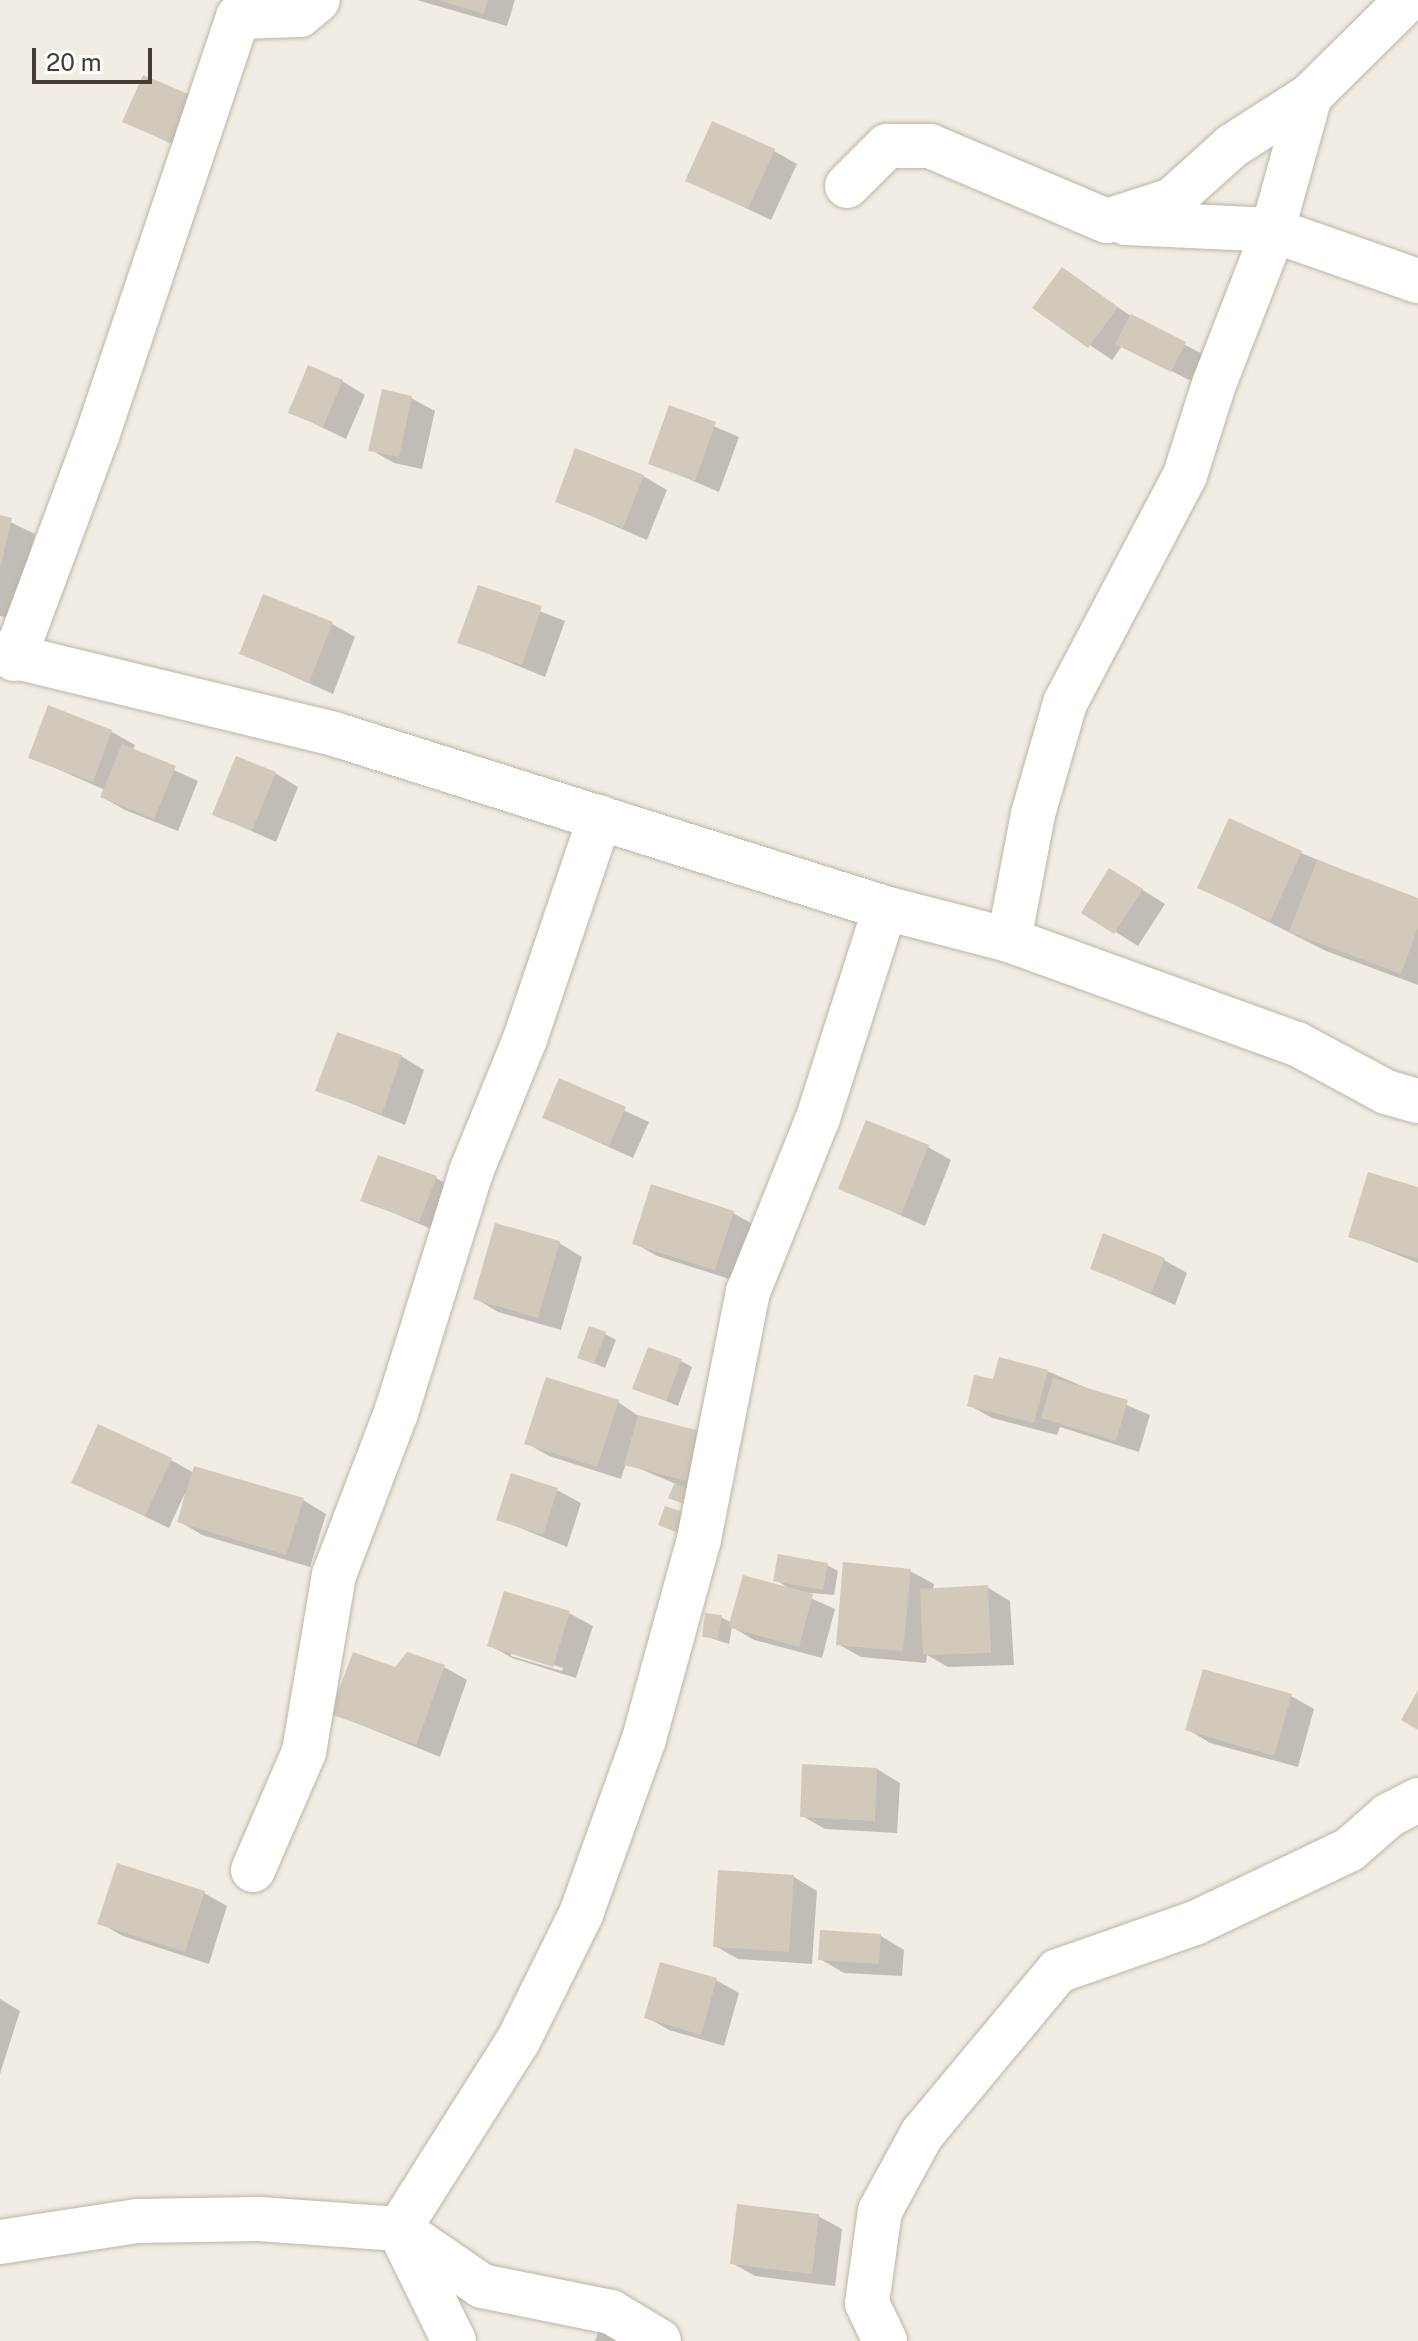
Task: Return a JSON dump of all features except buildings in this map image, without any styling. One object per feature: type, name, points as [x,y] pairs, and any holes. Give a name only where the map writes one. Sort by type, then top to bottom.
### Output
[{"type":"street","points":[[318,0],[300,15],[238,17],[97,436],[7,656],[334,734],[885,908],[1009,940],[1297,1044],[1386,1092],[1418,1101]]},
{"type":"street","points":[[1107,221],[1172,200],[1232,146],[1310,96],[1407,0]]},
{"type":"street","points":[[1009,940],[1033,814],[1065,703],[1185,475],[1272,230],[1310,96]]},
{"type":"street","points":[[847,186],[887,146],[930,146],[1027,183],[1107,221],[1272,230],[1418,281]]},
{"type":"street","points":[[253,1870],[304,1752],[334,1575],[396,1413],[471,1172],[525,1039],[600,817]]},
{"type":"street","points":[[399,2229],[518,2041],[581,1914],[644,1739],[699,1539],[748,1292],[818,1118],[885,908]]},
{"type":"street","points":[[885,2341],[867,2303],[880,2211],[922,2134],[1058,1971],[1195,1923],[1335,1857],[1389,1815],[1418,1800]]},
{"type":"street","points":[[0,2242],[137,2221],[259,2219],[399,2229],[482,2286],[611,2312],[659,2341]]},
{"type":"street","points":[[399,2229],[454,2341]]}]
